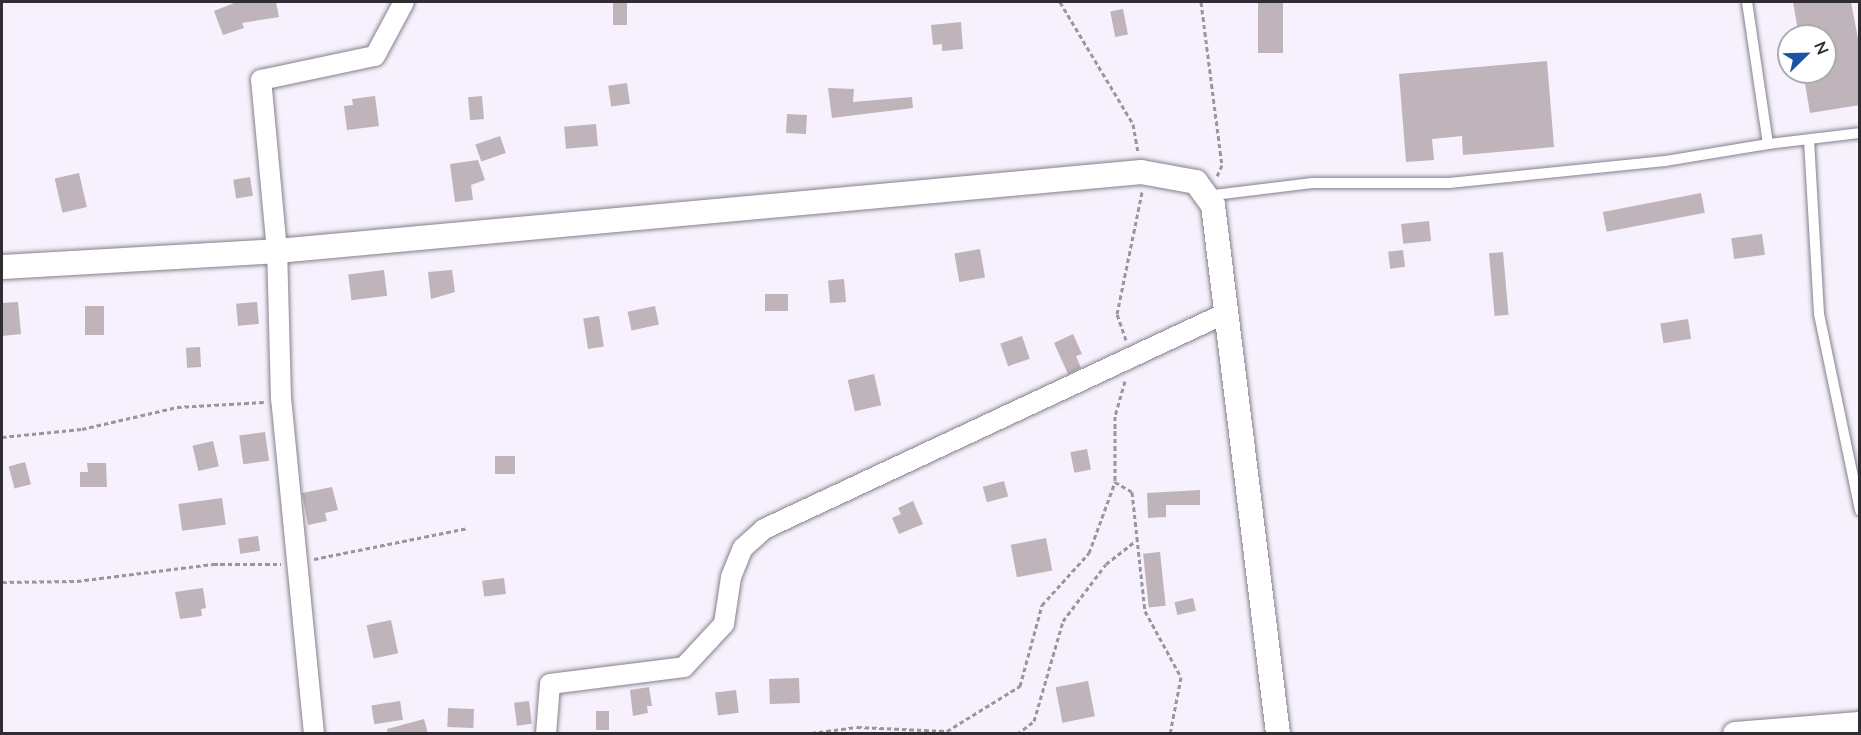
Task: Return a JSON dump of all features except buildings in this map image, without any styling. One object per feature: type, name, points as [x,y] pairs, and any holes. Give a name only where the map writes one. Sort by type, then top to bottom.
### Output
[{"type":"street","points":[[314,734],[295,564],[281,399],[276,251],[261,80],[375,56],[404,2]]},
{"type":"street","points":[[2,267],[276,251],[1141,172],[1196,182],[1213,206],[1278,734]]},
{"type":"street","points":[[546,734],[550,684],[684,666],[724,624],[731,577],[743,548],[764,529],[1226,313]]},
{"type":"street","points":[[1735,734],[1860,723]]},
{"type":"lane","points":[[1747,2],[1768,144]]},
{"type":"lane","points":[[1206,196],[1312,183],[1449,183],[1665,161],[1768,144],[1860,133]]},
{"type":"lane","points":[[1809,140],[1819,314],[1860,512]]},
{"type":"path","points":[[1201,2],[1222,165],[1206,196]]},
{"type":"path","points":[[2,437],[82,429],[177,407],[281,399]]},
{"type":"path","points":[[804,734],[867,727],[947,731],[1020,687],[1042,605],[1089,553],[1115,482]]},
{"type":"path","points":[[2,582],[77,581],[213,564],[295,564],[468,528]]},
{"type":"path","points":[[1017,734],[1034,721],[1063,621],[1106,564],[1135,541]]}]
